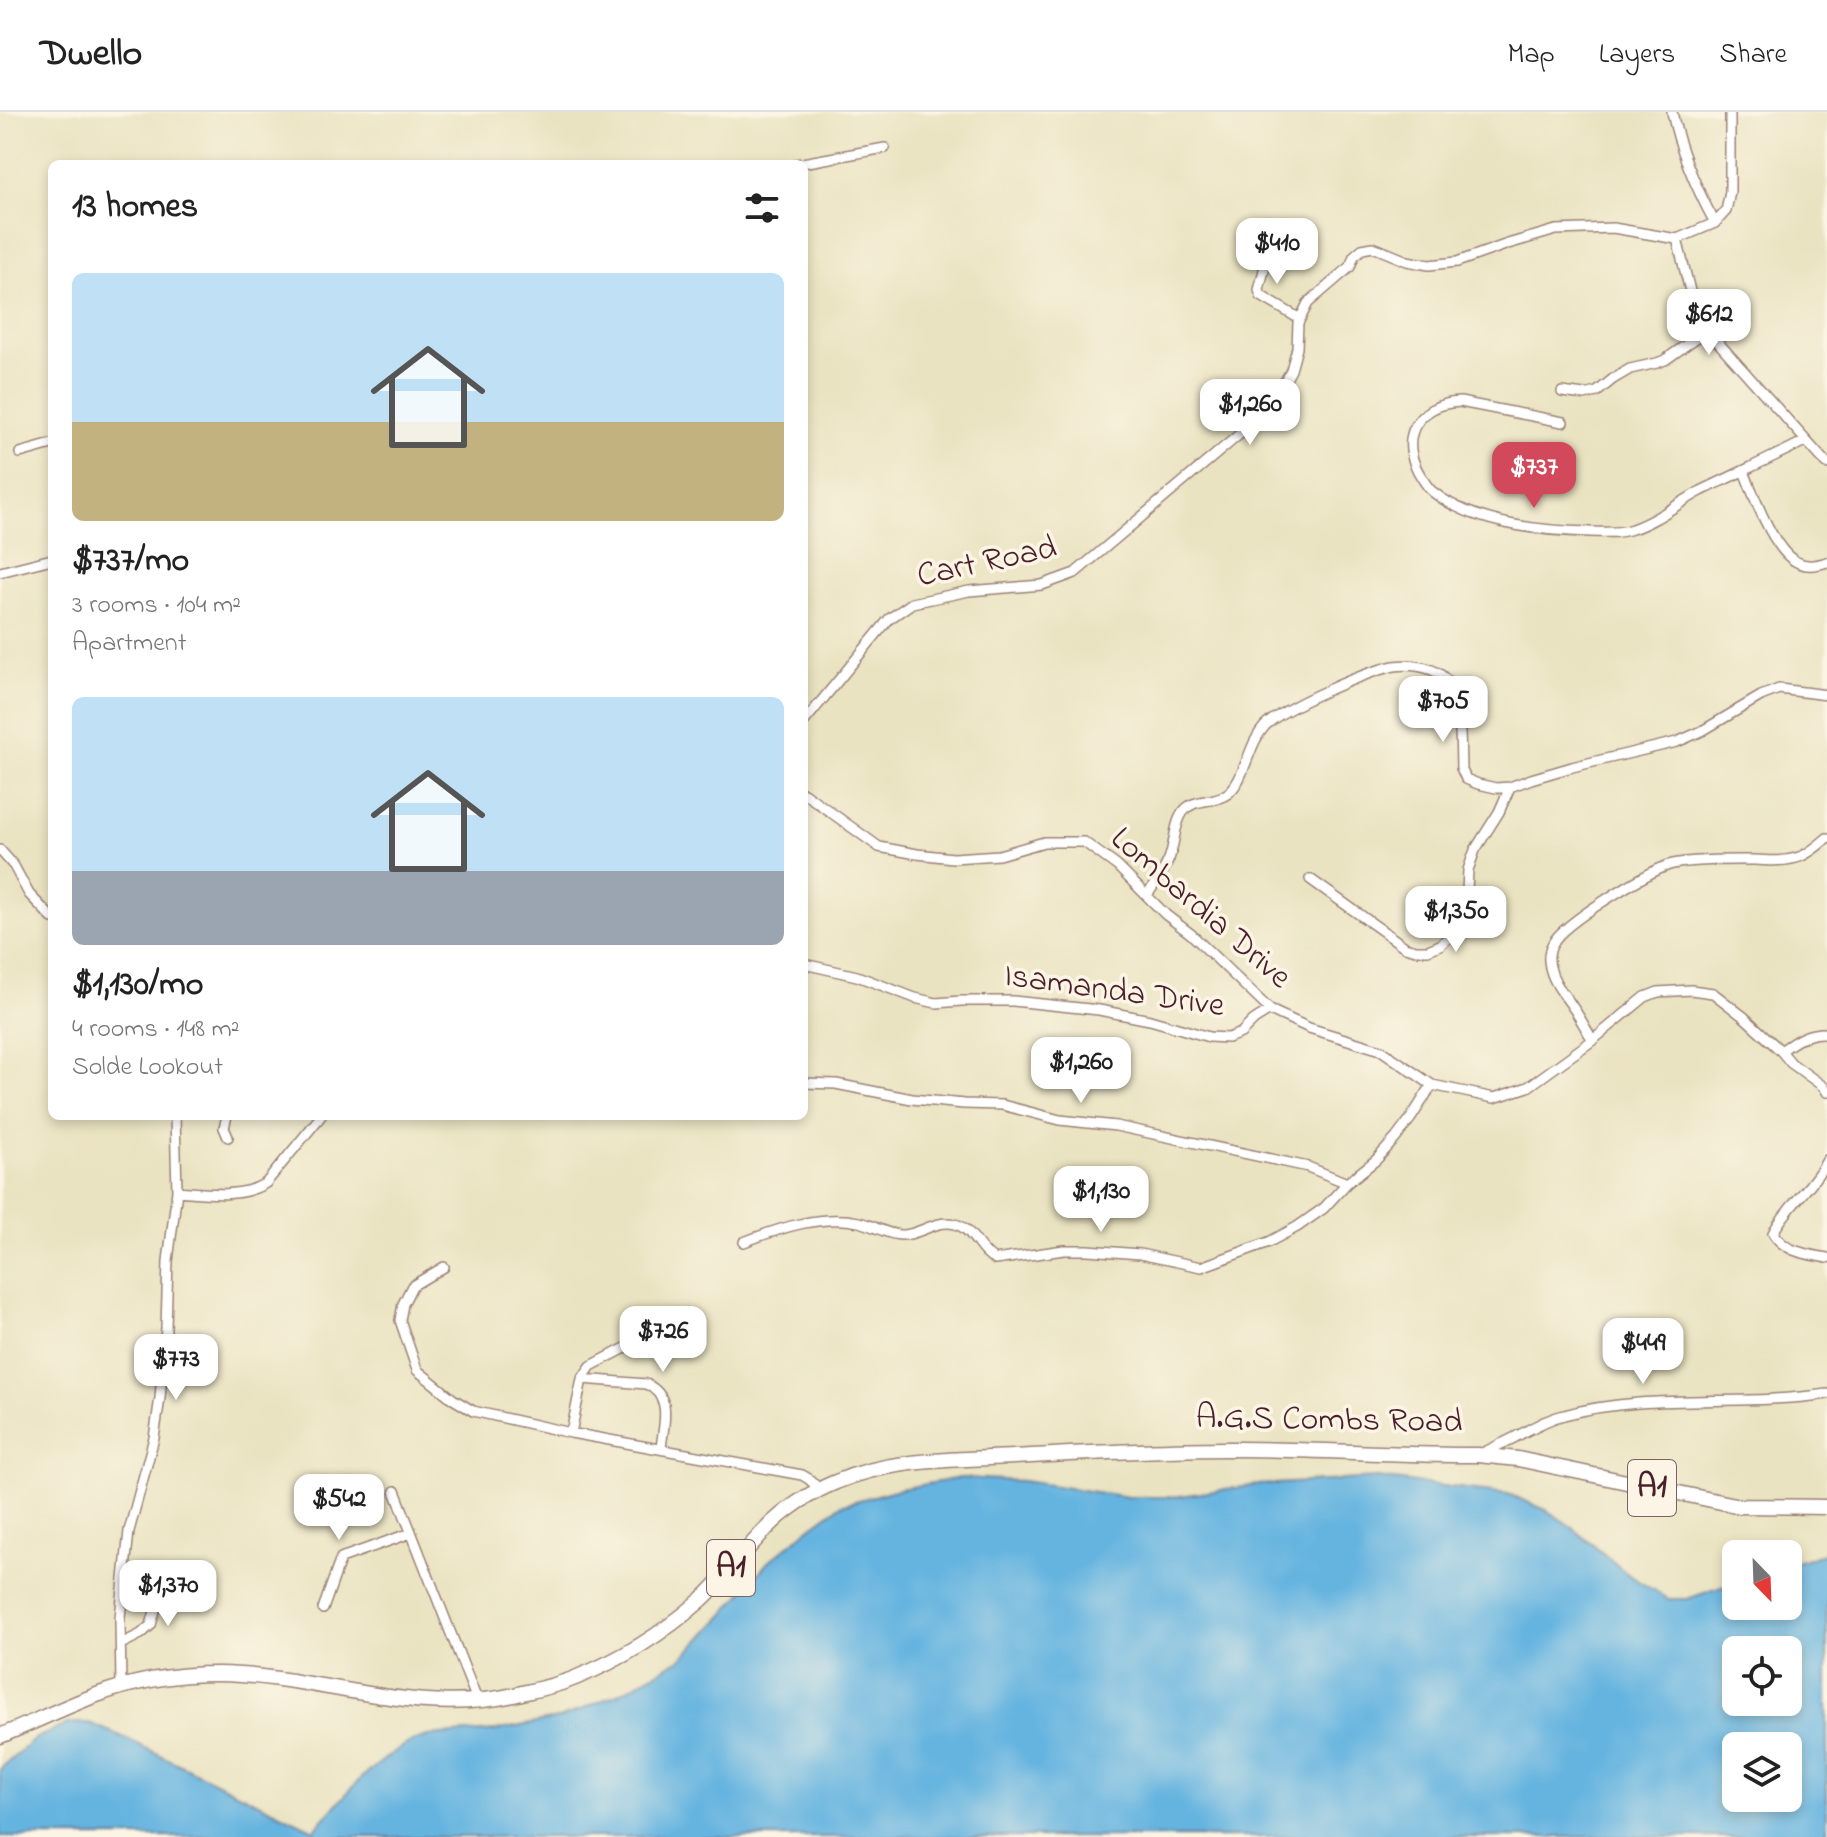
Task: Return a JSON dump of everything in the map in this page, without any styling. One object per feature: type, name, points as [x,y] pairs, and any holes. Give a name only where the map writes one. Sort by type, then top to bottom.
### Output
[{"type":"main road","name":"A.G.S Combs Road","points":[[0,1727],[121,1683],[194,1667],[235,1668],[406,1693],[476,1696],[568,1673],[639,1638],[669,1618],[697,1595],[763,1523],[801,1493],[857,1467],[917,1453],[1225,1440],[1447,1446],[1478,1455]]},
{"type":"main road","name":"A1","points":[[1478,1455],[1518,1459],[1740,1506],[1827,1507]]},
{"type":"main road","name":"A.G.S Combs Road","points":[[0,1736],[121,1683]]},
{"type":"street","points":[[1672,112],[1684,156],[1715,223]]},
{"type":"street","points":[[1270,246],[1259,290],[1261,296],[1300,319],[1308,303],[1350,267],[1354,256],[1362,249],[1373,247],[1407,261],[1429,265],[1457,262],[1556,230],[1613,228],[1677,239],[1715,223],[1726,211],[1730,192],[1730,112]]},
{"type":"street","points":[[808,162],[885,148]]},
{"type":"street","points":[[1677,239],[1694,307],[1707,330],[1827,464]]},
{"type":"street","name":"Cart Road","points":[[808,717],[889,619],[912,603],[969,591],[1042,585],[1075,573],[1260,417],[1291,370],[1300,319]]},
{"type":"street","points":[[1562,392],[1584,395],[1597,392],[1630,369],[1665,360],[1707,330]]},
{"type":"street","points":[[1563,422],[1460,402],[1445,402],[1427,411],[1415,427],[1409,445],[1411,458],[1431,491],[1473,514],[1561,531],[1608,532],[1631,530],[1699,492],[1805,441]]},
{"type":"street","points":[[20,453],[48,445]]},
{"type":"street","points":[[1744,471],[1761,515],[1787,556],[1799,564],[1827,562]]},
{"type":"street","points":[[0,572],[48,560]]},
{"type":"street","points":[[1147,896],[1169,860],[1181,815],[1190,805],[1217,799],[1228,793],[1236,783],[1251,745],[1265,726],[1322,693],[1395,666],[1420,666],[1442,675],[1455,695],[1461,768],[1466,779],[1496,788],[1510,787],[1572,767],[1677,742],[1779,689],[1827,695]]},
{"type":"street","points":[[1310,879],[1405,947],[1428,950],[1440,945],[1462,926],[1466,914],[1468,870],[1475,850],[1499,812],[1510,787]]},
{"type":"street","name":"Lombardia Drive","points":[[808,796],[879,847],[917,854],[953,858],[999,855],[1044,842],[1084,842],[1117,866],[1270,1010],[1320,1032],[1381,1050],[1432,1085],[1494,1098],[1528,1087],[1645,997],[1658,992],[1691,990],[1713,993],[1827,1092]]},
{"type":"street","points":[[1593,1040],[1558,988],[1550,970],[1549,956],[1553,943],[1564,929],[1590,910],[1668,865],[1786,860],[1804,855],[1827,838]]},
{"type":"street","points":[[0,850],[18,872],[29,894],[48,914]]},
{"type":"street","name":"Isamanda Drive","points":[[808,965],[857,976],[936,1003],[1013,1001],[1099,1010],[1150,1020],[1209,1037],[1228,1038],[1241,1033],[1270,1010]]},
{"type":"street","points":[[1781,1051],[1806,1035],[1827,1033]]},
{"type":"street","points":[[808,1083],[836,1084],[912,1099],[1002,1105],[1060,1120],[1116,1126],[1308,1167],[1347,1183]]},
{"type":"street","points":[[744,1242],[772,1231],[836,1218],[865,1223],[899,1236],[948,1223],[964,1228],[987,1257],[995,1260],[1064,1250],[1088,1250],[1140,1254],[1201,1267],[1269,1242],[1324,1208],[1396,1138],[1432,1085]]},
{"type":"street","points":[[121,1683],[120,1618],[129,1531],[154,1438],[160,1398],[168,1261],[177,1191],[175,1120]]},
{"type":"street","points":[[226,1120],[224,1128],[228,1137]]},
{"type":"street","points":[[177,1191],[224,1194],[254,1190],[266,1183],[318,1120]]},
{"type":"street","points":[[1827,1160],[1786,1211],[1773,1233],[1777,1240],[1796,1252],[1827,1258]]},
{"type":"street","points":[[444,1267],[412,1286],[403,1304],[400,1320],[417,1370],[473,1411],[571,1433],[802,1475],[818,1487]]},
{"type":"street","points":[[571,1433],[582,1379],[591,1366],[673,1323]]},
{"type":"street","points":[[582,1379],[646,1384],[655,1388],[665,1404],[661,1449]]},
{"type":"street","points":[[1478,1455],[1541,1422],[1565,1414],[1639,1403],[1768,1400],[1827,1394]]},
{"type":"street","points":[[395,1491],[476,1696]]},
{"type":"street","points":[[323,1609],[341,1558],[411,1533]]},
{"type":"street","points":[[121,1644],[151,1625],[165,1575]]},
{"type":"water","points":[[960,1478],[1023,1481],[1128,1497],[1173,1497],[1257,1485],[1377,1478],[1508,1494],[1546,1510],[1569,1525],[1630,1576],[1668,1599],[1687,1599],[1722,1587],[1722,1620],[1802,1620],[1802,1560],[1827,1553],[1827,1837],[0,1837],[0,1769],[36,1738],[70,1723],[89,1723],[123,1737],[314,1830],[361,1778],[412,1741],[428,1736],[495,1731],[561,1718],[622,1692],[682,1658],[724,1615],[768,1562],[841,1505],[895,1490]]}]
